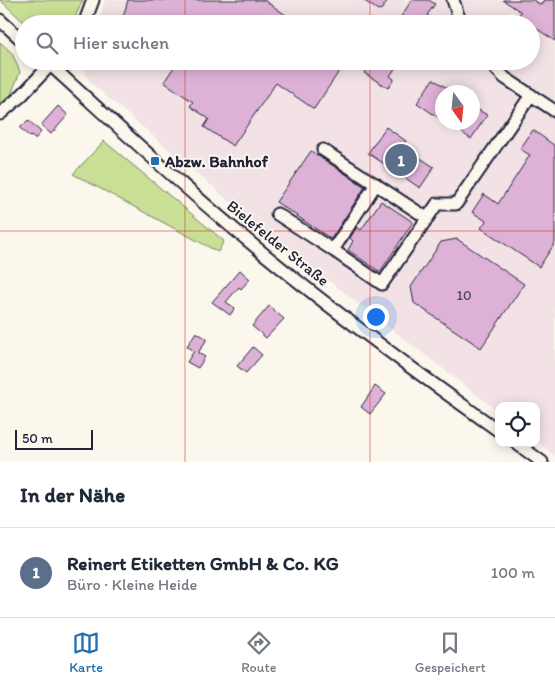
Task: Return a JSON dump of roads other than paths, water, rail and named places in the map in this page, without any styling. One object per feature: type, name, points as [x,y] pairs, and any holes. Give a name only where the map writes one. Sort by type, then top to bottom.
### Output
[{"type":"street","points":[[87,15],[93,0]]},
{"type":"street","points":[[454,0],[458,15]]},
{"type":"street","points":[[0,20],[15,34]]},
{"type":"street","points":[[0,114],[22,95],[44,70]]},
{"type":"street","name":"Bielefelder Straße","points":[[58,70],[155,161],[245,239],[419,374],[495,428]]},
{"type":"street","points":[[497,70],[505,78],[555,111]]},
{"type":"street","points":[[277,214],[382,284],[437,204],[456,204],[531,96]]},
{"type":"street","points":[[323,150],[427,218]]},
{"type":"street","points":[[333,250],[376,184]]},
{"type":"street","points":[[521,447],[542,462]]},
{"type":"place","name":"Reinert Etiketten GmbH & Co. KG","points":[[401,160]]},
{"type":"place","name":"Abzw. Bahnhof","points":[[155,161]]}]
